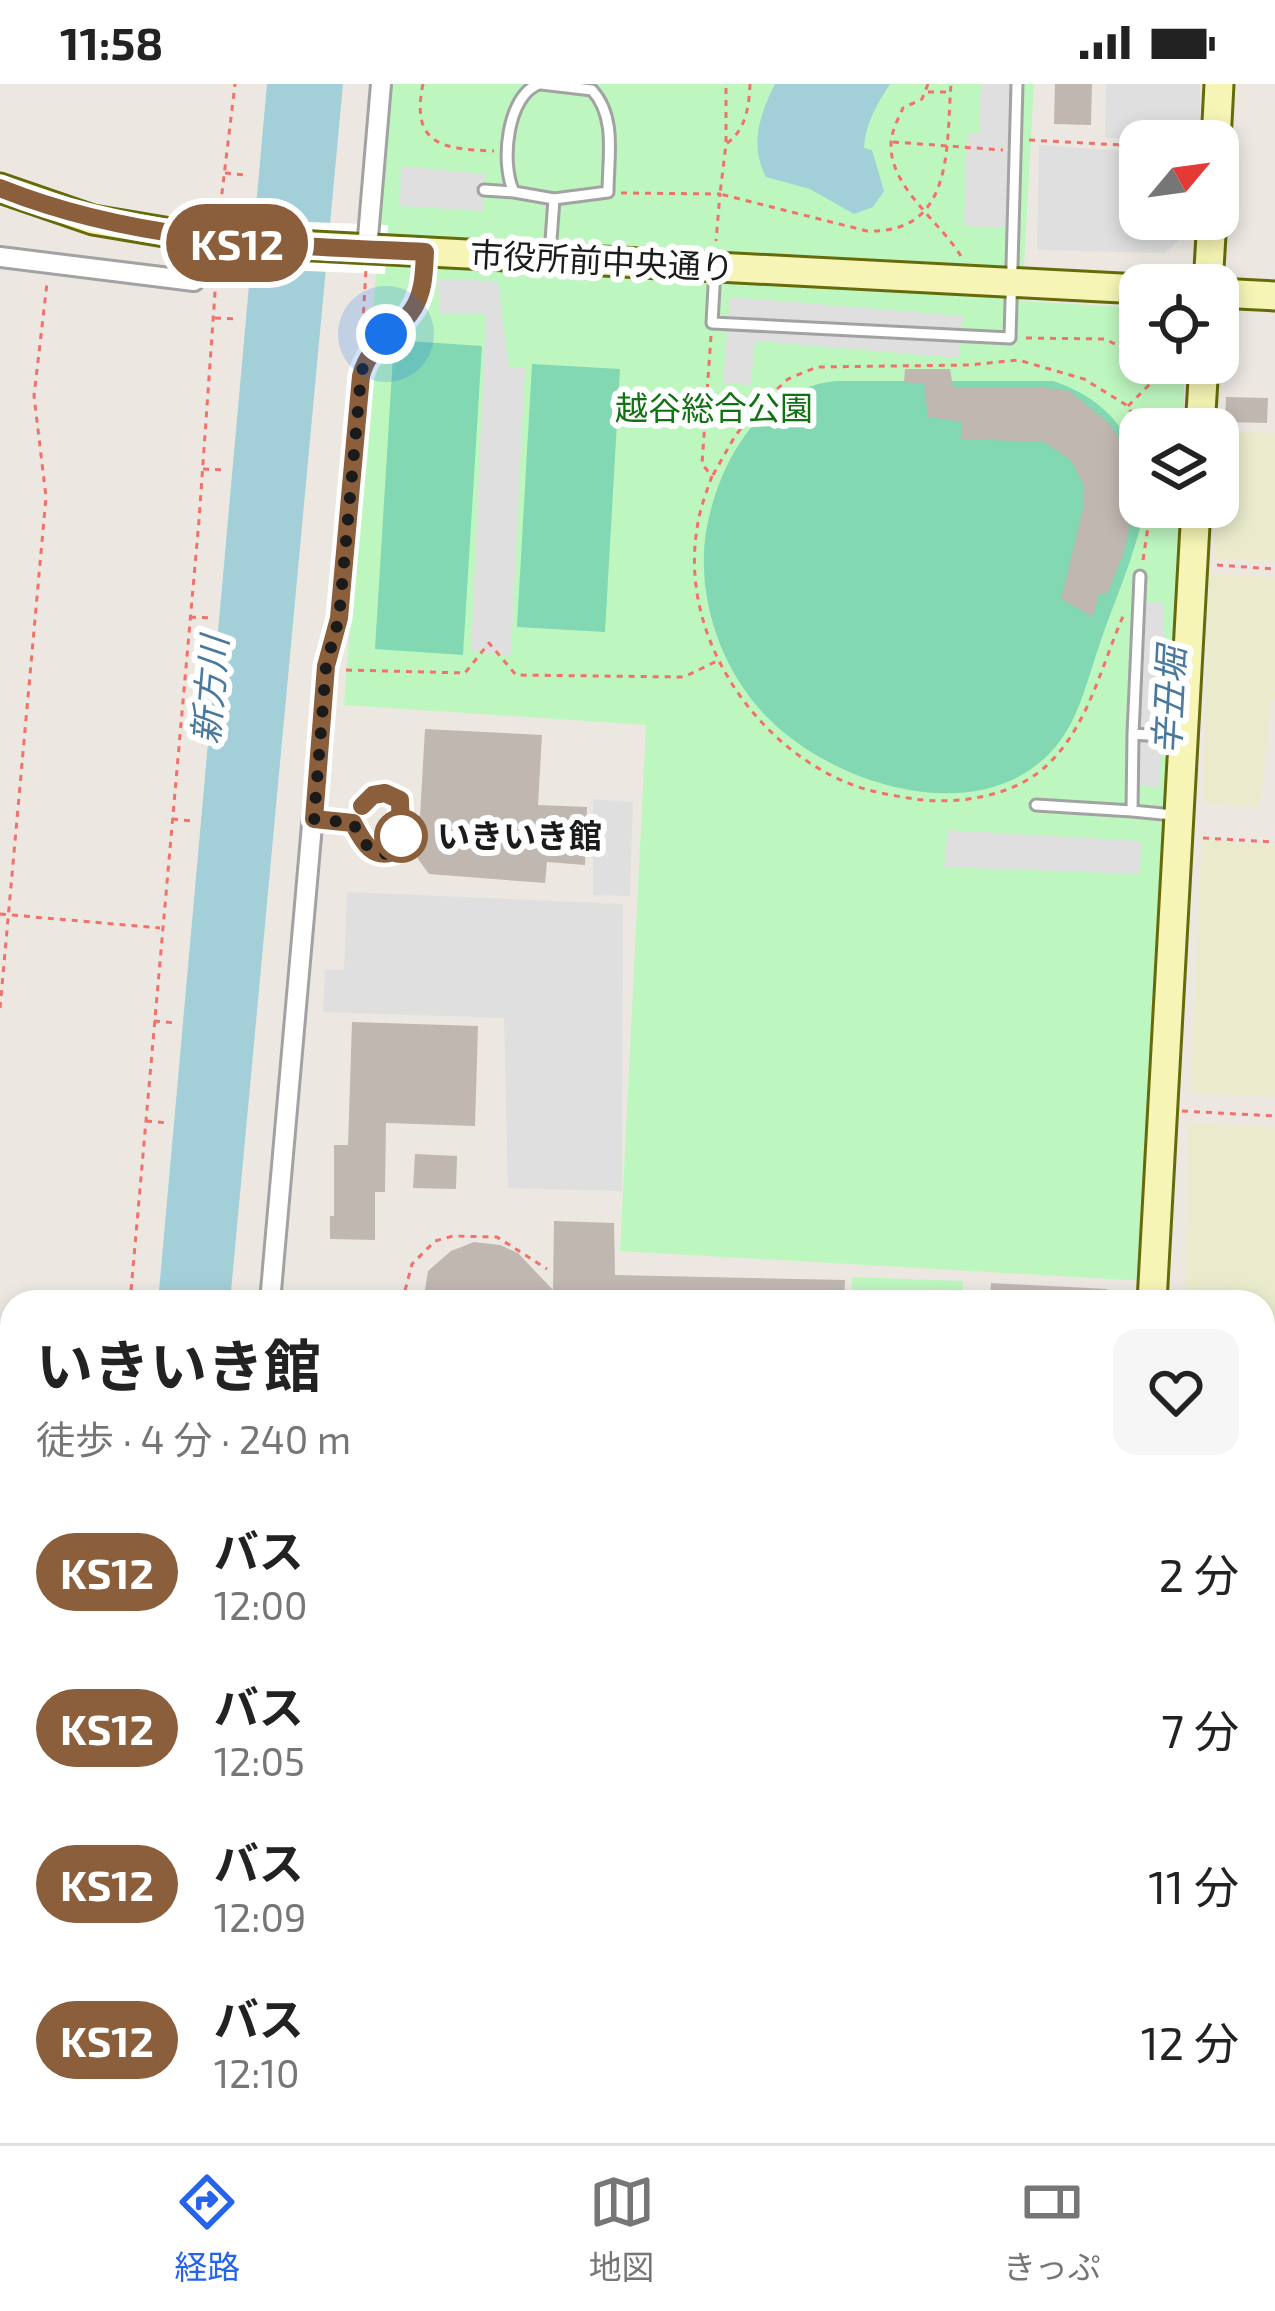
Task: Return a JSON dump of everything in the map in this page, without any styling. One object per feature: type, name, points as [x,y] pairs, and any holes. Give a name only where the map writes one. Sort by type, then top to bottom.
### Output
[{"type":"street","points":[[374,250],[381,84]]},
{"type":"street","points":[[1217,120],[1219,84]]},
{"type":"street","name":"市役所前中央通り","points":[[0,188],[93,220],[224,242],[1119,288]]},
{"type":"street","points":[[271,1290],[326,670],[339,618],[365,358],[414,308],[425,252]]},
{"type":"street","points":[[0,257],[194,281]]},
{"type":"street","points":[[1239,294],[1275,296]]},
{"type":"street","points":[[1153,1290],[1195,528]]},
{"type":"lane","points":[[484,190],[554,199],[608,192],[608,119],[592,90],[540,84],[527,88],[517,103],[509,150],[509,182],[514,191]]},
{"type":"lane","points":[[715,267],[712,322],[1010,338],[1010,189],[1017,84]]},
{"type":"lane","points":[[549,259],[554,199]]},
{"type":"lane","points":[[1132,811],[1140,576]]},
{"type":"lane","points":[[1133,734],[1183,737]]},
{"type":"lane","points":[[353,823],[373,795],[385,793],[400,800],[402,814]]},
{"type":"lane","points":[[1036,805],[1132,811],[1178,826]]},
{"type":"lane","points":[[314,819],[353,823]]},
{"type":"lane","points":[[353,823],[367,848],[379,854],[397,851],[401,829]]},
{"type":"path","points":[[131,1290],[235,84]]},
{"type":"path","points":[[423,84],[420,115],[432,140],[450,150],[509,150]]},
{"type":"path","points":[[715,267],[726,84]]},
{"type":"path","points":[[726,143],[738,136],[749,108],[751,84]]},
{"type":"path","points":[[928,84],[928,92]]},
{"type":"path","points":[[608,192],[720,194],[867,231],[892,232],[926,209],[937,195],[949,147],[951,84]]},
{"type":"path","points":[[950,92],[928,92],[903,108],[891,141],[894,166],[911,194],[962,256],[962,280]]},
{"type":"path","points":[[891,141],[949,147],[1119,146]]},
{"type":"path","points":[[225,173],[246,176]]},
{"type":"path","points":[[365,358],[361,352],[374,250]]},
{"type":"path","points":[[0,1008],[46,497],[34,396],[50,263]]},
{"type":"path","points":[[213,317],[237,319]]},
{"type":"path","points":[[712,322],[702,464],[712,476]]},
{"type":"path","points":[[1010,338],[1105,339],[1119,346]]},
{"type":"path","points":[[1148,528],[1140,576],[1072,737],[1043,769],[1010,788],[969,799],[935,802],[888,795],[844,782],[800,757],[762,723],[718,660],[704,624],[696,532],[712,476],[735,436],[788,379],[817,367],[969,365],[1018,359],[1084,379],[1128,406],[1150,384]]},
{"type":"path","points":[[203,469],[224,470]]},
{"type":"path","points":[[1213,565],[1275,568]]},
{"type":"path","points":[[190,617],[211,618]]},
{"type":"path","points":[[326,670],[465,673],[489,643],[516,675],[684,677],[718,660]]},
{"type":"path","points":[[172,819],[193,821]]},
{"type":"path","points":[[1178,826],[1275,842]]},
{"type":"path","points":[[0,914],[162,928]]},
{"type":"path","points":[[154,1021],[176,1023]]},
{"type":"path","points":[[1162,1110],[1275,1116]]},
{"type":"path","points":[[146,1121],[168,1123]]},
{"type":"path","points":[[405,1290],[412,1264],[435,1241],[453,1237],[497,1237],[548,1269]]},
{"type":"green space","name":"越谷総合公園","points":[[390,84],[1034,84],[1022,301],[1119,307],[1119,384],[1184,384],[1184,408],[1119,408],[1119,528],[1178,528],[1147,1281],[620,1251],[646,725],[344,705]]},
{"type":"green space","points":[[394,340],[482,346],[463,655],[375,649]]},
{"type":"green space","points":[[532,364],[620,369],[605,632],[517,627]]},
{"type":"green space","points":[[836,381],[1053,381],[1089,398],[1119,426],[1119,528],[1140,528],[1132,556],[1067,730],[1048,755],[1017,777],[982,790],[944,793],[865,778],[796,742],[768,718],[735,675],[707,598],[704,571],[709,517],[725,469],[752,427],[788,396]]},
{"type":"green space","points":[[1239,432],[1275,433],[1275,562],[1214,559],[1215,528],[1239,528]]},
{"type":"green space","points":[[1209,573],[1275,577],[1275,699],[1260,807],[1203,803]]},
{"type":"green space","points":[[1202,840],[1275,845],[1275,1097],[1190,1093]]},
{"type":"green space","points":[[1187,1123],[1275,1127],[1275,1290],[1186,1290]]},
{"type":"green space","points":[[852,1277],[963,1281],[963,1290],[851,1290]]},
{"type":"shaded area","points":[[981,84],[1012,84],[1006,228],[964,226],[967,133],[979,133]]},
{"type":"shaded area","points":[[1106,84],[1200,84],[1200,120],[1119,120],[1119,138],[1105,138]]},
{"type":"shaded area","points":[[1039,145],[1119,151],[1119,240],[1179,240],[1165,253],[1037,250]]},
{"type":"shaded area","points":[[401,166],[485,174],[483,211],[400,206]]},
{"type":"shaded area","points":[[437,279],[498,281],[509,368],[525,367],[511,655],[471,651],[486,314],[440,313]]},
{"type":"shaded area","points":[[730,297],[963,316],[959,358],[755,341],[751,385],[723,383]]},
{"type":"shaded area","points":[[1143,602],[1164,603],[1160,787],[1139,786]]},
{"type":"shaded area","points":[[593,799],[633,802],[630,896],[593,895]]},
{"type":"shaded area","points":[[948,830],[1141,841],[1140,874],[944,867]]},
{"type":"shaded area","points":[[347,892],[623,904],[622,1191],[508,1188],[504,1018],[323,1012],[325,970],[344,970]]},
{"type":"water","points":[[267,84],[343,84],[231,1290],[159,1290]]},
{"type":"water","points":[[775,84],[890,84],[865,139],[864,148],[872,150],[884,191],[873,207],[854,214],[810,189],[766,177],[758,153],[758,130]]},
{"type":"pier","points":[[229,219],[388,225],[385,274],[225,268]]},
{"type":"building","points":[[1055,84],[1092,84],[1091,125],[1054,124]]},
{"type":"building","points":[[905,369],[950,369],[953,387],[1069,391],[1109,423],[1119,438],[1119,528],[1129,528],[1123,555],[1107,594],[1099,594],[1093,617],[1061,599],[1083,509],[1083,484],[1071,460],[1044,442],[962,439],[962,422],[928,417],[924,384],[904,382]]},
{"type":"building","points":[[1226,397],[1268,398],[1267,423],[1239,422],[1239,408],[1226,408]]},
{"type":"building","points":[[425,729],[542,735],[538,805],[587,807],[585,865],[547,862],[545,883],[429,874],[418,859],[417,830],[406,822],[411,815],[420,816]]},
{"type":"building","points":[[352,1022],[478,1026],[475,1126],[386,1123],[385,1192],[375,1192],[375,1240],[330,1239],[334,1145],[348,1145]]},
{"type":"building","points":[[415,1154],[457,1156],[456,1189],[413,1188]]},
{"type":"building","points":[[554,1221],[614,1223],[615,1275],[845,1280],[845,1290],[553,1290]]},
{"type":"building","points":[[474,1242],[518,1253],[553,1290],[425,1290],[428,1271],[451,1251]]},
{"type":"building","points":[[991,1283],[1107,1289],[1107,1290],[991,1290]]},
{"type":"bus line","name":"KS12","points":[[0,188],[93,220],[218,242],[425,252],[424,278],[414,308],[373,347],[361,376],[339,618],[326,666],[314,819],[353,823],[367,848],[379,854],[397,851],[400,800],[385,793],[373,795],[362,806]]},
{"type":"place","name":"いきいき館","points":[[401,836]]},
{"type":"route","points":[[386,334],[365,358],[361,376],[339,618],[326,666],[314,819],[353,823],[367,848],[379,854],[397,851],[401,836]]},
{"type":"water label","name":"新方川","points":[[210,690]]},
{"type":"water label","name":"辛丑堀","points":[[1169,701]]}]
